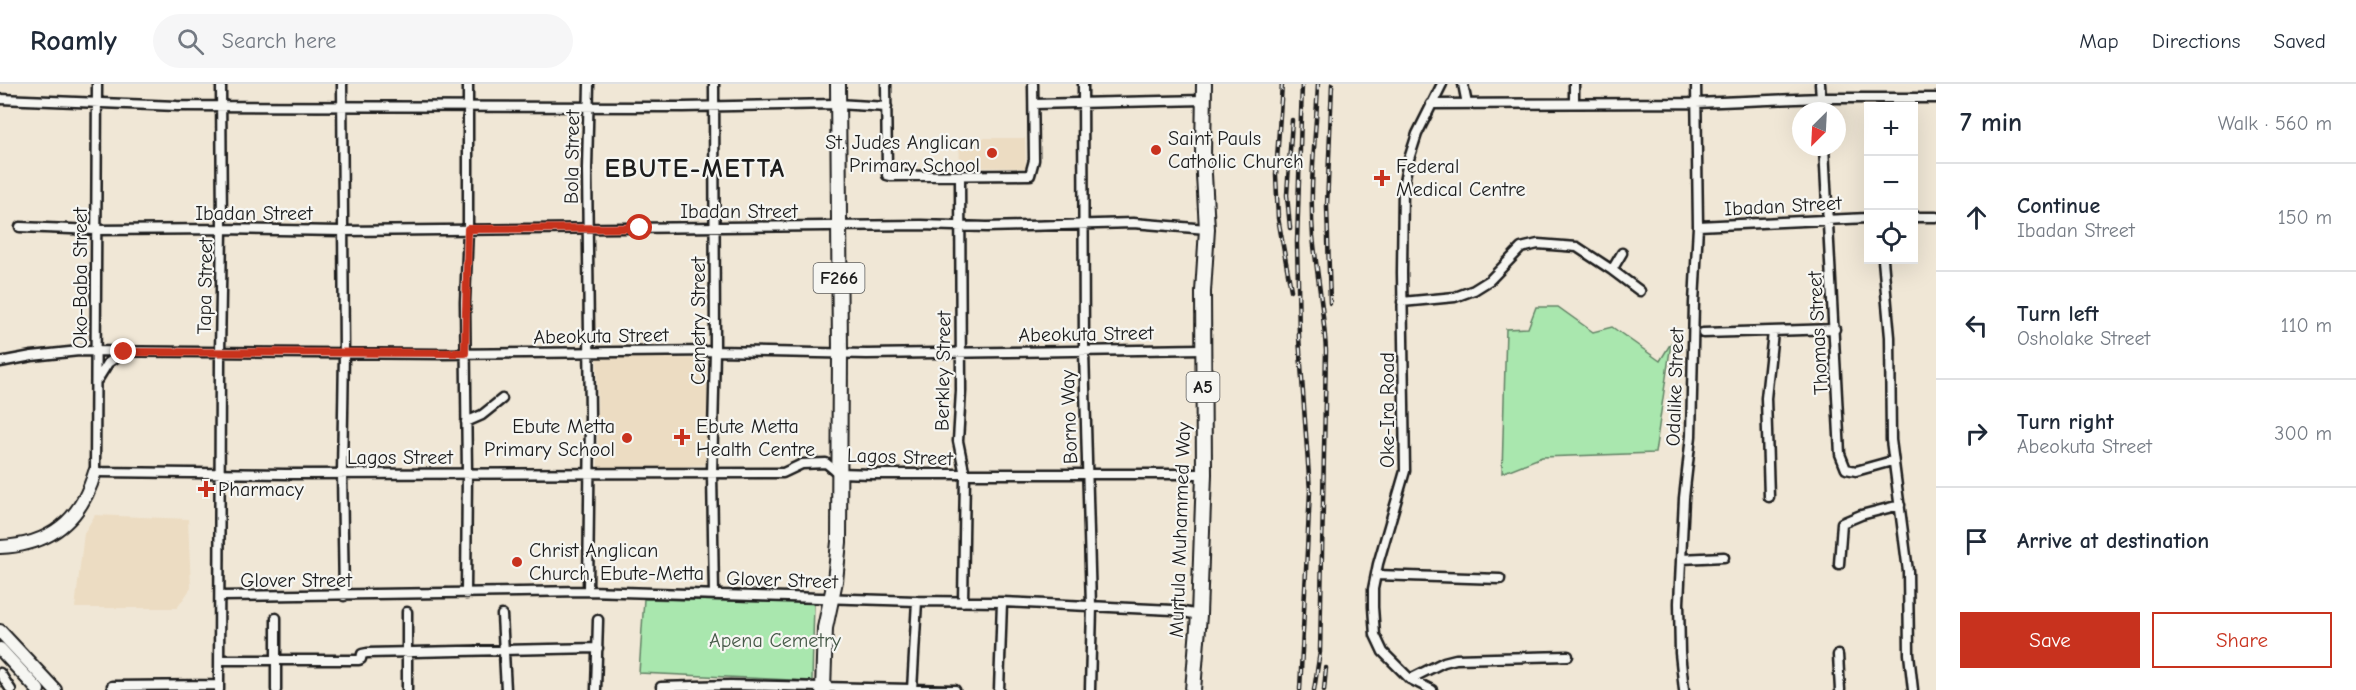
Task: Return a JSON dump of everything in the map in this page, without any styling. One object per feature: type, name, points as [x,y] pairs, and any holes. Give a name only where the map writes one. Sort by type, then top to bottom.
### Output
[{"type":"highway","name":"F266","points":[[823,688],[825,628],[839,542],[838,84]]},
{"type":"highway","name":"Murtula Muhammed Way","points":[[1192,690],[1199,615],[1204,474],[1203,275],[1207,229],[1203,156],[1204,84]]},
{"type":"main road","points":[[0,547],[28,544],[58,530],[77,513],[89,491],[95,472]]},
{"type":"main road","points":[[0,631],[55,690]]},
{"type":"main road","points":[[0,649],[38,690]]},
{"type":"street","name":"Oko-Baba Street","points":[[95,472],[97,84]]},
{"type":"street","name":"Tapa Street","points":[[219,687],[221,84]]},
{"type":"street","points":[[342,84],[344,596]]},
{"type":"street","points":[[466,594],[465,353],[468,84]]},
{"type":"street","name":"Bola Street","points":[[588,591],[590,472],[587,169],[589,84]]},
{"type":"street","name":"Cemetry Street","points":[[714,84],[715,351],[712,472],[714,594]]},
{"type":"street","points":[[886,84],[887,175],[960,176],[1030,175],[1034,160],[1033,84]]},
{"type":"street","name":"Borno Way","points":[[1083,84],[1084,351],[1091,606],[1090,690]]},
{"type":"street","name":"Oke-Ira Road","points":[[1432,690],[1410,678],[1390,662],[1375,635],[1373,607],[1376,576],[1405,471],[1402,302],[1403,187],[1411,152],[1442,84]]},
{"type":"street","points":[[1463,84],[1467,104]]},
{"type":"street","points":[[1574,84],[1574,104]]},
{"type":"street","name":"Odalike Street","points":[[1684,690],[1680,653],[1681,559],[1684,498],[1691,436],[1698,226],[1696,84]]},
{"type":"street","points":[[1820,84],[1821,102]]},
{"type":"street","points":[[1431,104],[1696,103],[1821,98],[1936,98]]},
{"type":"street","points":[[0,99],[96,104],[220,106],[837,104],[887,107]]},
{"type":"street","points":[[1034,104],[1204,100]]},
{"type":"street","name":"Thomas Street","points":[[1825,156],[1840,448],[1843,465],[1845,469],[1856,471],[1892,461]]},
{"type":"street","name":"Berkley Street","points":[[960,176],[961,351],[958,441],[965,475],[963,602]]},
{"type":"street","points":[[1918,217],[1936,217]]},
{"type":"street","name":"Ibadan Street","points":[[1698,226],[1864,218]]},
{"type":"street","name":"Ibadan Street","points":[[20,227],[96,230],[342,231],[1133,223],[1207,229]]},
{"type":"street","points":[[1402,302],[1426,302],[1455,297],[1474,290],[1490,279],[1521,248],[1538,244],[1577,247],[1640,291]]},
{"type":"street","points":[[1612,270],[1622,253]]},
{"type":"street","points":[[1883,264],[1890,336],[1892,461],[1908,571],[1909,654],[1913,690]]},
{"type":"street","points":[[1703,333],[1835,329]]},
{"type":"street","points":[[1769,497],[1766,398],[1773,332]]},
{"type":"street","name":"Abeokuta Street","points":[[0,362],[60,352],[344,354],[715,351],[840,353],[1203,349]]},
{"type":"street","points":[[96,381],[108,363],[124,352]]},
{"type":"street","points":[[466,422],[482,415],[502,399]]},
{"type":"street","name":"Lagos Street","points":[[95,472],[783,473],[802,464],[826,463],[838,473],[1204,474]]},
{"type":"street","points":[[1839,564],[1842,523],[1861,515],[1900,505]]},
{"type":"street","points":[[1681,559],[1724,557]]},
{"type":"street","points":[[1376,576],[1500,579]]},
{"type":"street","name":"Glover Street","points":[[220,597],[588,591],[917,602],[1002,602],[1173,610],[1199,615]]},
{"type":"street","points":[[912,689],[917,602]]},
{"type":"street","points":[[999,690],[1002,602]]},
{"type":"street","points":[[407,612],[407,690]]},
{"type":"street","points":[[502,615],[506,690]]},
{"type":"street","points":[[276,618],[276,690]]},
{"type":"street","points":[[596,690],[598,620]]},
{"type":"street","points":[[219,660],[359,660],[362,654],[598,648]]},
{"type":"street","points":[[1838,655],[1840,690]]},
{"type":"street","points":[[1410,678],[1444,662],[1456,659],[1568,656]]},
{"type":"street","points":[[0,673],[11,690]]},
{"type":"street","points":[[112,686],[219,687]]},
{"type":"street","points":[[661,687],[954,690]]},
{"type":"shaded area","name":"St. Judes Anglican Primary School","points":[[959,138],[1025,138],[1026,168],[960,167]]},
{"type":"shaded area","points":[[597,356],[706,359],[710,464],[658,469],[598,467]]},
{"type":"shaded area","points":[[95,515],[188,519],[191,588],[177,608],[75,608],[84,533]]},
{"type":"green space","points":[[1536,307],[1558,307],[1593,332],[1612,327],[1660,361],[1671,343],[1655,453],[1542,457],[1502,473],[1506,329],[1528,328]]},
{"type":"green space","name":"Apena Cemetry","points":[[644,599],[814,603],[812,681],[639,673]]},
{"type":"railway","points":[[1282,84],[1276,175],[1278,218],[1291,290]]},
{"type":"railway","points":[[1300,690],[1310,491],[1299,337],[1297,243],[1302,84]]},
{"type":"railway","points":[[1314,690],[1320,652],[1326,351],[1312,217],[1318,84]]},
{"type":"railway","points":[[1330,303],[1327,206],[1332,84]]},
{"type":"railway","points":[[1290,228],[1287,195],[1292,120]]},
{"type":"railway","points":[[1324,690],[1326,668]]},
{"type":"place","name":"Saint Pauls Catholic Church","points":[[1156,150]]},
{"type":"place","name":"St. Judes Anglican Primary School","points":[[992,153]]},
{"type":"place","name":"Federal Medical Centre","points":[[1382,178]]},
{"type":"place","name":"Ebute Metta Health Centre","points":[[682,437]]},
{"type":"place","name":"Ebute Metta Primary School","points":[[627,438]]},
{"type":"place","name":"Pharmacy","points":[[206,489]]},
{"type":"place","name":"Christ Anglican Church, Ebute-Metta","points":[[517,562]]},
{"type":"district","name":"EBUTE-METTA","points":[[695,169]]},
{"type":"route","points":[[124,352],[465,353],[468,229],[640,228]]}]
